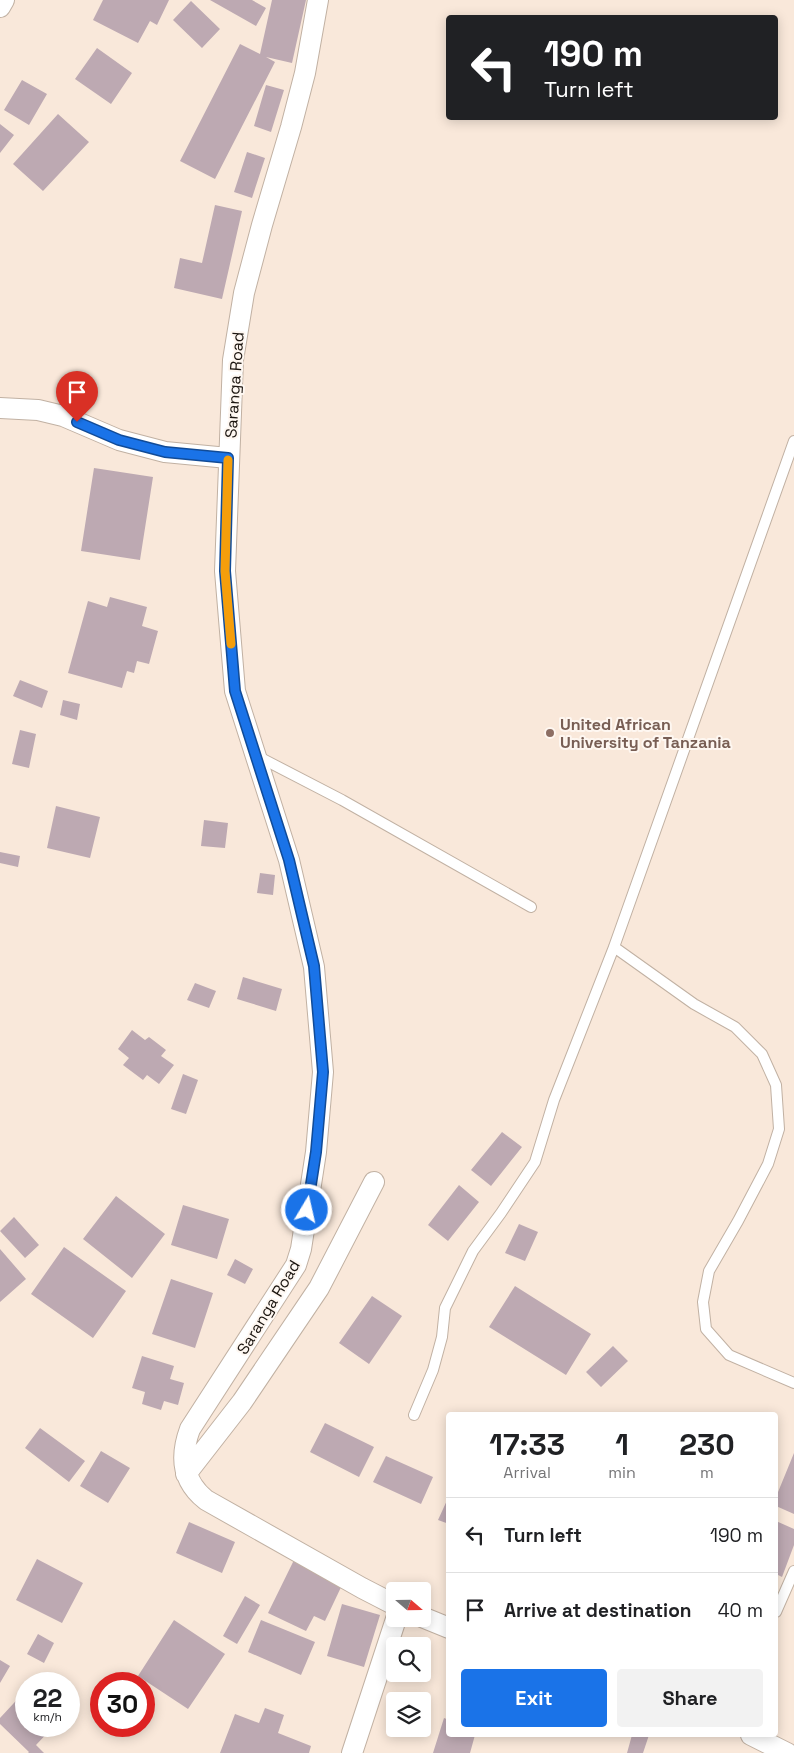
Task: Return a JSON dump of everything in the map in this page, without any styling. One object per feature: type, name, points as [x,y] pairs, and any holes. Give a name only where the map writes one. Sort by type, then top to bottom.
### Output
[{"type":"street","points":[[0,7],[4,0]]},
{"type":"street","name":"Saranga Road","points":[[186,1474],[185,1442],[190,1429],[296,1265],[301,1249],[316,1152],[323,1072],[314,966],[289,860],[235,691],[225,571],[232,360],[244,293],[305,73],[318,0]]},
{"type":"street","points":[[0,408],[38,410],[63,416],[119,440],[165,452],[228,458]]},
{"type":"street","points":[[374,1182],[319,1288],[242,1402],[186,1474],[190,1485],[206,1500],[386,1601]]},
{"type":"street","points":[[431,1621],[446,1627]]},
{"type":"street","points":[[352,1753],[393,1628]]},
{"type":"street","points":[[755,1737],[787,1753]]},
{"type":"lane","points":[[414,1415],[433,1370],[442,1337],[445,1308],[472,1251],[501,1213],[535,1162],[554,1100],[614,947],[794,441]]},
{"type":"lane","points":[[254,755],[342,800],[531,907]]},
{"type":"lane","points":[[614,947],[694,1004],[735,1028],[762,1054],[776,1085],[779,1129],[768,1164],[709,1271],[704,1302],[706,1329],[729,1355],[794,1383]]},
{"type":"lane","points":[[778,1607],[794,1571]]},
{"type":"building","points":[[103,0],[169,0],[157,25],[150,21],[138,43],[93,20]]},
{"type":"building","points":[[210,0],[252,0],[266,8],[256,26]]},
{"type":"building","points":[[272,0],[306,0],[292,63],[266,57],[275,62],[215,179],[180,161],[240,44],[260,54]]},
{"type":"building","points":[[191,1],[220,29],[202,48],[173,20]]},
{"type":"building","points":[[97,48],[132,73],[111,104],[75,79]]},
{"type":"building","points":[[22,80],[47,94],[29,125],[4,110]]},
{"type":"building","points":[[266,85],[284,90],[271,132],[254,126]]},
{"type":"building","points":[[58,114],[89,142],[43,191],[13,164]]},
{"type":"building","points":[[0,124],[14,135],[0,153]]},
{"type":"building","points":[[247,152],[265,158],[252,198],[234,192]]},
{"type":"building","points":[[215,205],[242,211],[222,299],[174,288],[180,258],[202,263]]},
{"type":"building","points":[[94,468],[153,477],[140,560],[81,551]]},
{"type":"building","points":[[110,597],[147,607],[142,626],[158,631],[149,664],[137,661],[134,673],[127,671],[122,688],[68,673],[88,601],[107,607]]},
{"type":"building","points":[[20,680],[48,691],[42,708],[13,696]]},
{"type":"building","points":[[63,700],[80,704],[77,720],[60,715]]},
{"type":"building","points":[[20,730],[36,734],[29,768],[12,764]]},
{"type":"building","points":[[56,806],[100,817],[90,858],[47,848]]},
{"type":"building","points":[[204,820],[228,823],[225,848],[201,846]]},
{"type":"building","points":[[0,852],[20,856],[18,867],[0,863]]},
{"type":"building","points":[[260,873],[275,875],[273,895],[257,893]]},
{"type":"building","points":[[243,977],[282,989],[276,1011],[237,999]]},
{"type":"building","points":[[195,983],[216,991],[209,1008],[187,1000]]},
{"type":"building","points":[[132,1030],[145,1040],[149,1037],[166,1050],[161,1056],[174,1065],[159,1084],[147,1075],[143,1080],[123,1065],[129,1058],[118,1049]]},
{"type":"building","points":[[183,1074],[198,1080],[186,1114],[171,1109]]},
{"type":"building","points":[[502,1132],[522,1147],[491,1186],[471,1170]]},
{"type":"building","points":[[459,1185],[479,1202],[448,1241],[428,1225]]},
{"type":"building","points":[[116,1196],[165,1234],[132,1278],[83,1239]]},
{"type":"building","points":[[183,1205],[229,1219],[217,1259],[171,1245]]},
{"type":"building","points":[[14,1217],[39,1245],[25,1258],[0,1231]]},
{"type":"building","points":[[519,1224],[538,1232],[525,1261],[505,1253]]},
{"type":"building","points":[[64,1247],[126,1291],[93,1338],[31,1294]]},
{"type":"building","points":[[0,1249],[26,1279],[0,1302]]},
{"type":"building","points":[[235,1259],[253,1269],[245,1284],[227,1275]]},
{"type":"building","points":[[171,1279],[213,1293],[195,1348],[152,1334]]},
{"type":"building","points":[[515,1286],[591,1334],[566,1375],[489,1327]]},
{"type":"building","points":[[372,1296],[402,1316],[369,1364],[339,1343]]},
{"type":"building","points":[[613,1346],[628,1361],[601,1387],[586,1372]]},
{"type":"building","points":[[142,1356],[174,1366],[170,1379],[184,1383],[178,1405],[164,1401],[161,1410],[142,1404],[145,1392],[132,1388]]},
{"type":"building","points":[[325,1423],[374,1447],[359,1477],[310,1452]]},
{"type":"building","points":[[40,1428],[85,1461],[69,1482],[25,1448]]},
{"type":"building","points":[[101,1451],[130,1468],[108,1503],[80,1486]]},
{"type":"building","points":[[794,1453],[794,1514],[778,1507],[778,1492]]},
{"type":"building","points":[[386,1456],[433,1477],[421,1504],[373,1482]]},
{"type":"building","points":[[446,1503],[446,1523],[438,1520]]},
{"type":"building","points":[[189,1522],[235,1542],[222,1573],[176,1553]]},
{"type":"building","points":[[778,1522],[794,1529],[794,1545],[782,1577],[778,1575]]},
{"type":"building","points":[[37,1559],[83,1583],[62,1623],[16,1600]]},
{"type":"building","points":[[294,1560],[343,1583],[325,1621],[314,1616],[306,1631],[268,1613]]},
{"type":"building","points":[[245,1596],[260,1605],[237,1644],[223,1636]]},
{"type":"building","points":[[342,1604],[380,1615],[364,1667],[327,1656]]},
{"type":"building","points":[[174,1620],[225,1654],[188,1709],[155,1687],[155,1672],[141,1672]]},
{"type":"building","points":[[261,1620],[315,1642],[301,1675],[248,1652]]},
{"type":"building","points":[[38,1634],[54,1643],[44,1663],[27,1654]]},
{"type":"building","points":[[0,1660],[10,1666],[0,1683]]},
{"type":"building","points":[[15,1702],[15,1737],[44,1737],[36,1745],[44,1753],[28,1753],[0,1724],[0,1718]]},
{"type":"building","points":[[265,1708],[284,1715],[278,1733],[311,1746],[309,1753],[220,1753],[235,1714],[259,1723]]},
{"type":"building","points":[[444,1718],[446,1719],[446,1737],[474,1737],[470,1753],[433,1753]]},
{"type":"building","points":[[631,1737],[648,1737],[643,1753],[627,1753]]},
{"type":"slow traffic","points":[[228,460],[225,571],[231,644]]},
{"type":"place","name":"United African University of Tanzania","points":[[550,733]]},
{"type":"route","points":[[77,422],[119,440],[165,452],[228,458],[225,571],[235,691],[289,860],[314,966],[323,1072],[316,1152],[307,1210]]}]
